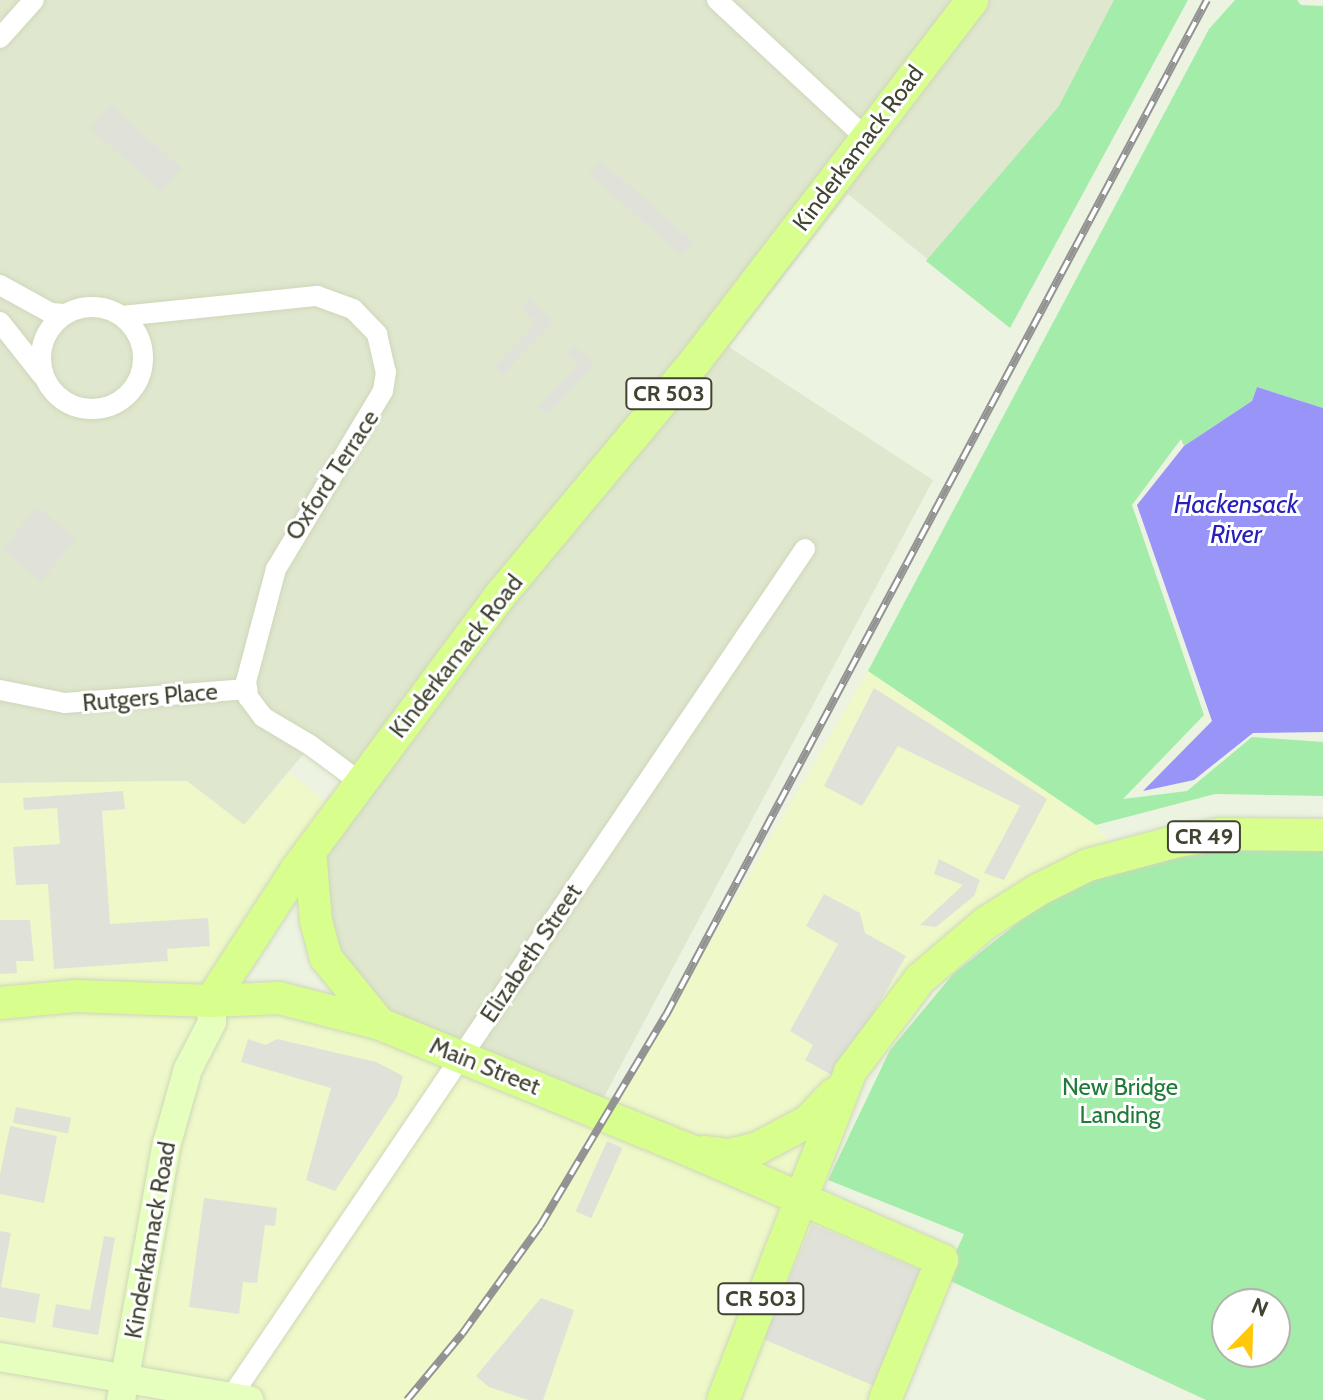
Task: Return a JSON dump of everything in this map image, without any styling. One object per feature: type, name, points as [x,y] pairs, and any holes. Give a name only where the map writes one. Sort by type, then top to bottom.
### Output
[{"type":"main road","name":"Kinderkamack Road","points":[[124,1388],[167,1143],[188,1069],[212,1022],[211,1001],[310,851],[499,597],[573,512],[697,359],[972,0]]},
{"type":"main road","name":"CR 49","points":[[800,1199],[850,1072],[920,979],[987,922],[1038,890],[1088,865],[1178,841],[1221,834],[1323,835]]},
{"type":"main road","points":[[310,851],[316,921],[326,958],[380,1024]]},
{"type":"main road","name":"Main Street","points":[[0,1003],[75,996],[211,1001],[279,998],[380,1024],[689,1150],[942,1260],[885,1400]]},
{"type":"main road","points":[[689,1150],[729,1155],[756,1149],[786,1134],[827,1103],[850,1072]]},
{"type":"main road","name":"CR 503","points":[[723,1400],[800,1199]]},
{"type":"main road","points":[[0,1357],[124,1388],[240,1398]]},
{"type":"street","points":[[0,38],[34,0]]},
{"type":"street","points":[[717,0],[865,137]]},
{"type":"street","name":"Oxford Terrace","points":[[0,285],[51,313],[64,314],[94,306],[122,316],[317,296],[337,300],[366,320],[383,351],[386,372],[377,407],[287,545],[276,569],[248,668],[247,689]]},
{"type":"street","points":[[46,381],[41,352],[53,324],[64,314]]},
{"type":"street","points":[[0,322],[56,394],[83,408],[98,409],[126,397],[142,371],[144,355],[141,340],[122,316]]},
{"type":"street","name":"Elizabeth Street","points":[[240,1398],[462,1057],[805,549]]},
{"type":"street","name":"Rutgers Place","points":[[0,690],[65,703],[247,689],[255,708],[263,717],[310,745],[360,782]]},
{"type":"shaded area","points":[[0,0],[1140,0],[954,281],[848,194],[729,347],[933,480],[596,1112],[380,1024],[326,958],[310,851],[360,782],[306,751],[244,825],[187,781],[0,783]]},
{"type":"shaded area","points":[[111,105],[182,169],[161,192],[90,128]]},
{"type":"shaded area","points":[[601,161],[694,242],[682,255],[589,175]]},
{"type":"shaded area","points":[[529,299],[553,322],[502,375],[494,367],[536,323],[520,308]]},
{"type":"shaded area","points":[[574,345],[595,365],[547,415],[538,407],[578,365],[566,353]]},
{"type":"shaded area","points":[[37,507],[76,538],[41,581],[2,550]]},
{"type":"shaded area","points":[[868,671],[1096,825],[1120,856],[1088,865],[892,1012],[800,1199],[942,1260],[885,1400],[0,1400],[0,783],[187,781],[244,825],[289,773],[339,812],[212,1000],[279,998],[608,1117]]},
{"type":"shaded area","points":[[874,688],[1047,799],[1004,880],[984,873],[1020,806],[898,746],[862,806],[824,786]]},
{"type":"shaded area","points":[[123,791],[125,809],[102,811],[110,924],[208,918],[210,946],[167,949],[168,961],[54,969],[48,884],[16,885],[13,847],[60,844],[57,808],[24,810],[23,798]]},
{"type":"shaded area","points":[[939,859],[980,880],[974,896],[936,927],[920,925],[963,885],[934,874]]},
{"type":"shaded area","points":[[824,894],[860,913],[865,933],[906,956],[837,1078],[805,1060],[813,1045],[790,1031],[838,944],[806,926]]},
{"type":"shaded area","points":[[0,920],[30,920],[34,961],[16,961],[17,973],[0,974]]},
{"type":"shaded area","points":[[248,1039],[266,1045],[277,1039],[376,1062],[403,1076],[397,1097],[335,1191],[306,1180],[331,1088],[241,1062]]},
{"type":"shaded area","points":[[16,1107],[71,1118],[68,1133],[13,1123]]},
{"type":"shaded area","points":[[10,1126],[57,1136],[44,1203],[0,1194],[0,1175]]},
{"type":"shaded area","points":[[607,1141],[623,1148],[591,1218],[576,1211]]},
{"type":"shaded area","points":[[204,1198],[277,1208],[275,1226],[265,1225],[257,1283],[243,1282],[239,1314],[189,1307]]},
{"type":"shaded area","points":[[812,1224],[923,1271],[875,1386],[763,1339]]},
{"type":"shaded area","points":[[0,1231],[11,1233],[1,1287],[40,1294],[35,1323],[0,1317]]},
{"type":"shaded area","points":[[104,1236],[115,1238],[98,1335],[52,1327],[56,1304],[90,1310]]},
{"type":"shaded area","points":[[541,1298],[574,1310],[543,1400],[528,1400],[489,1387],[476,1376]]},
{"type":"green space","points":[[1114,0],[1188,0],[1010,328],[926,261],[1059,106]]},
{"type":"green space","points":[[1235,0],[1297,0],[1301,5],[1323,6],[1323,408],[1257,387],[1252,401],[1184,446],[1181,439],[1132,505],[1204,715],[1123,799],[1187,791],[1252,737],[1323,742],[1323,796],[1215,794],[1096,825],[868,671],[1209,29]]},
{"type":"green space","name":"New Bridge Landing","points":[[1323,842],[1323,1400],[1206,1400],[944,1278],[964,1234],[828,1180],[890,1050],[954,973],[1035,909],[1119,866],[1224,844]]},
{"type":"water","name":"Hackensack River","points":[[1257,387],[1323,408],[1323,732],[1253,733],[1194,780],[1143,791],[1212,721],[1137,505],[1184,446],[1252,401]]},
{"type":"railway","points":[[407,1400],[462,1334],[540,1226],[666,1015],[1207,0]]}]
